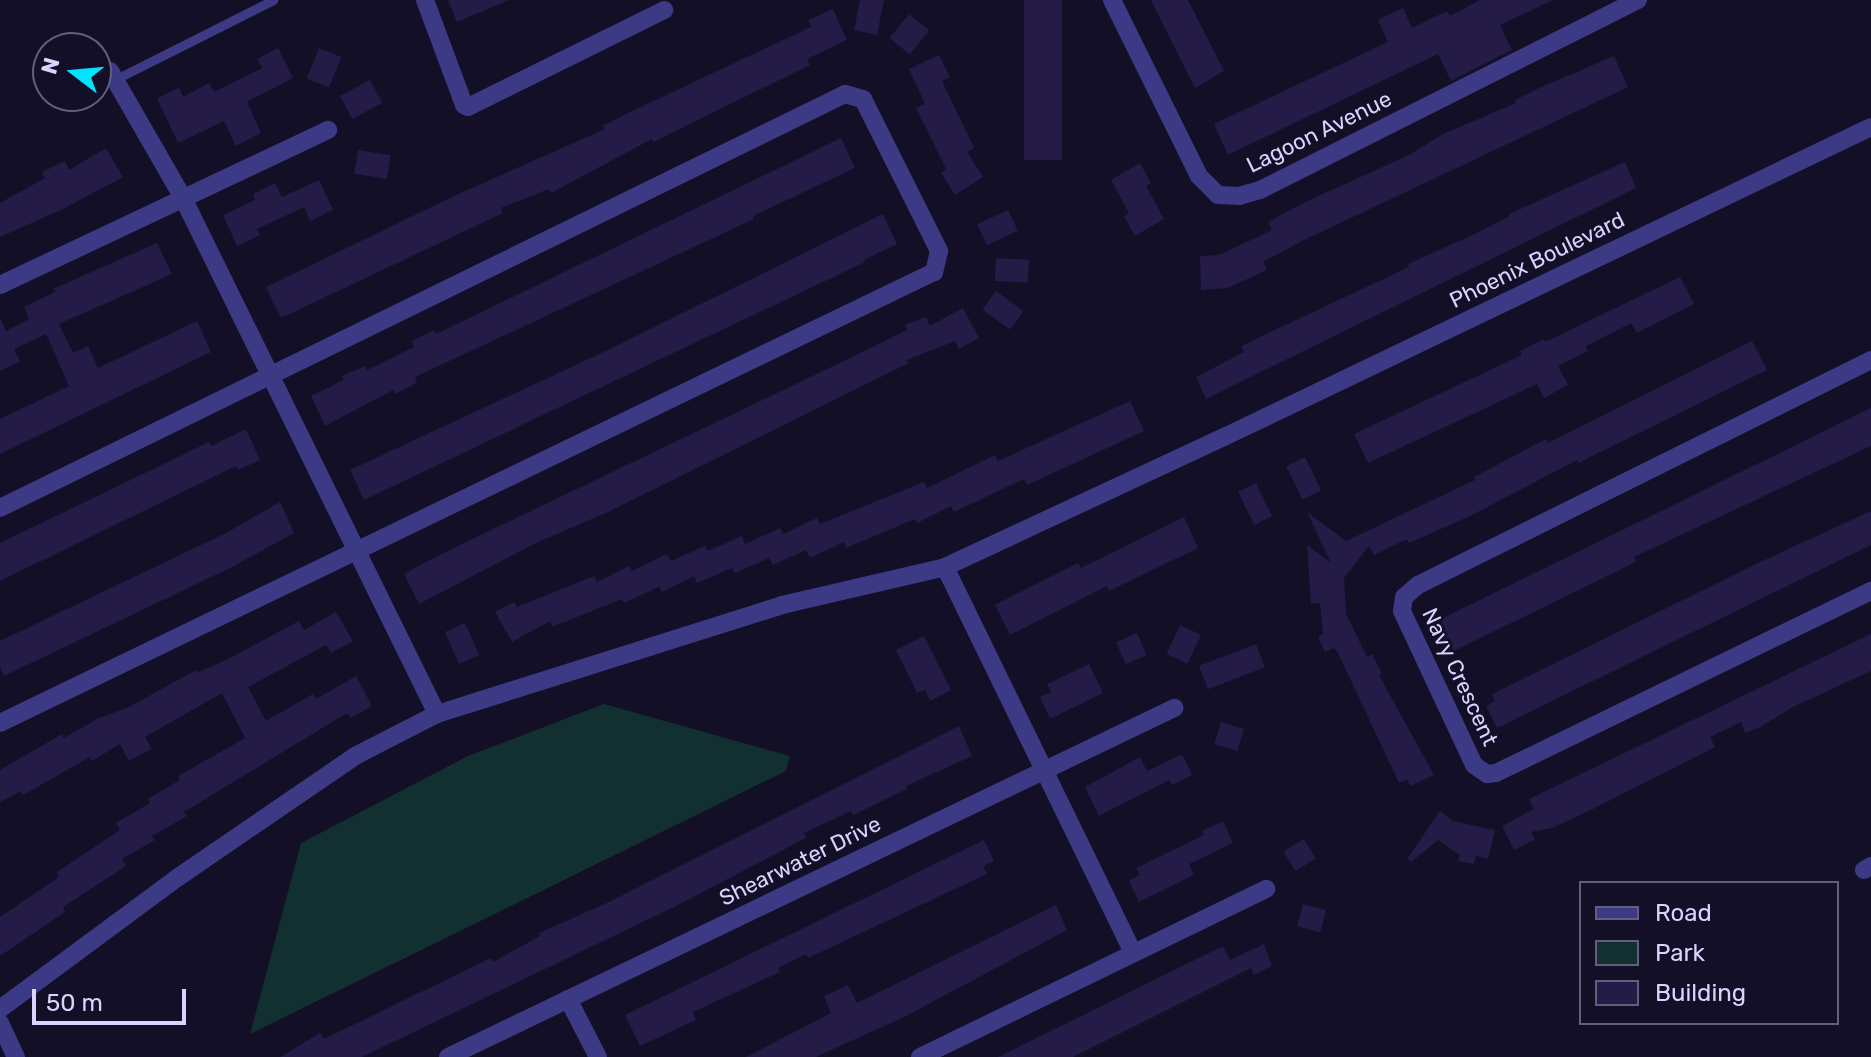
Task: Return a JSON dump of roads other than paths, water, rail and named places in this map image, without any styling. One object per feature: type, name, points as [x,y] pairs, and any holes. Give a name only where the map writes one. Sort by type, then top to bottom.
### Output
[{"type":"street","points":[[425,0],[464,105],[468,107],[664,10]]},
{"type":"street","name":"Lagoon Avenue","points":[[1112,0],[1199,176],[1218,195],[1239,196],[1260,190],[1638,0]]},
{"type":"street","points":[[113,75],[183,198],[437,714]]},
{"type":"street","points":[[0,508],[845,94],[863,99],[939,251],[934,272],[0,723]]},
{"type":"street","name":"Phoenix Boulevard","points":[[0,1009],[177,878],[342,765],[437,714],[782,605],[945,567],[1871,127]]},
{"type":"street","points":[[0,285],[328,130]]},
{"type":"street","name":"Navy Crescent","points":[[1871,360],[1418,585],[1404,597],[1402,611],[1474,765],[1487,774],[1496,773],[1871,591]]},
{"type":"street","points":[[945,567],[1133,953]]},
{"type":"street","name":"Shearwater Drive","points":[[448,1057],[1174,708]]},
{"type":"street","points":[[920,1057],[1266,889]]},
{"type":"street","points":[[568,999],[598,1057]]},
{"type":"street","points":[[0,1023],[16,1057]]},
{"type":"lane","points":[[113,75],[273,0]]}]
